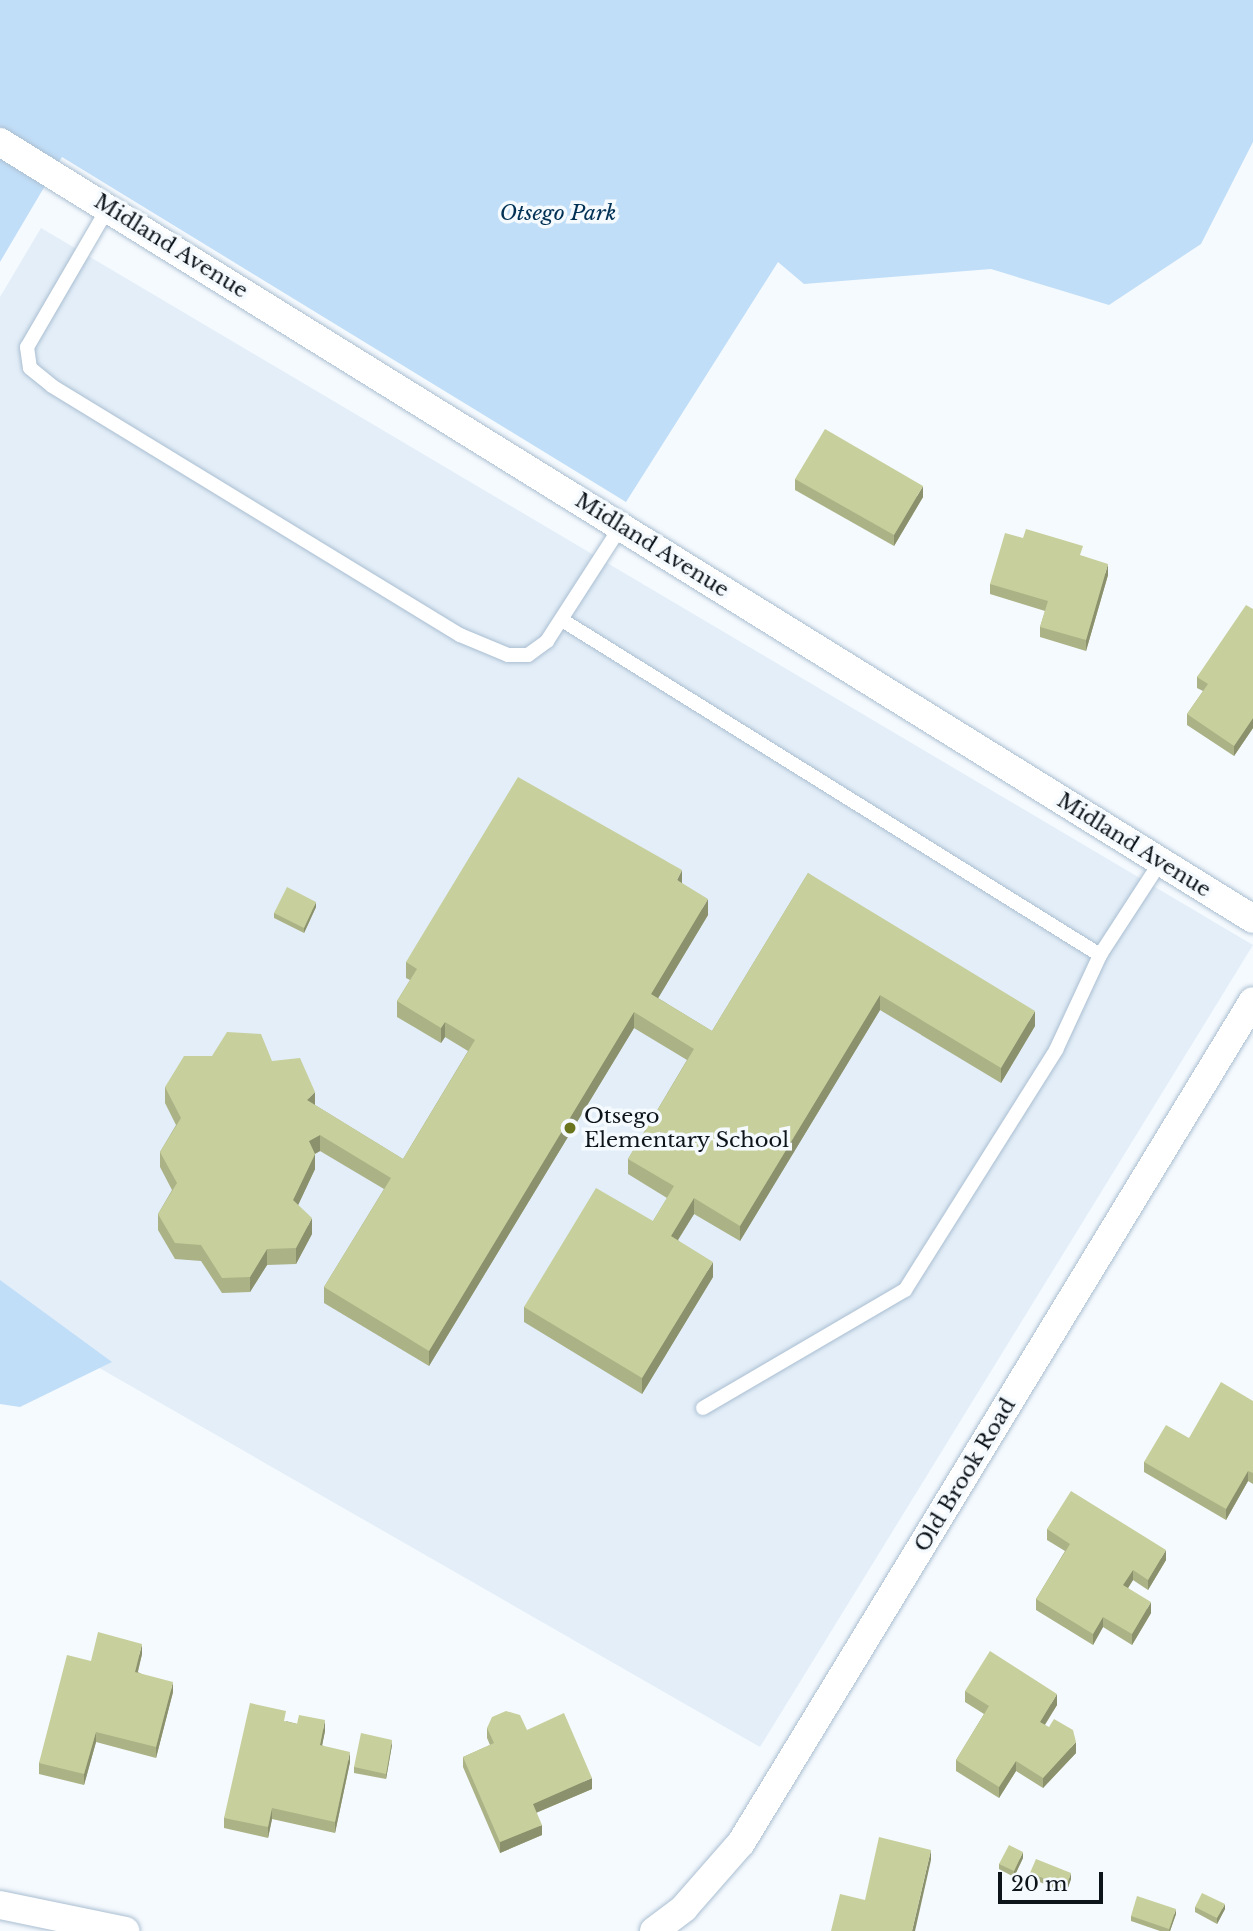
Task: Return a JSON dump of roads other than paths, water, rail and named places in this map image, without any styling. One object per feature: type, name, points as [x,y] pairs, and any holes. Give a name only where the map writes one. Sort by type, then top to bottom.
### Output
[{"type":"street","name":"Midland Avenue","points":[[0,142],[1253,919]]},
{"type":"street","name":"Old Brook Road","points":[[654,1931],[684,1908],[741,1843],[1253,1001]]},
{"type":"street","points":[[0,1905],[125,1931]]},
{"type":"lane","points":[[108,208],[27,347],[30,368],[460,635],[508,655],[528,655],[547,641],[621,526]]},
{"type":"lane","points":[[562,620],[1100,956]]},
{"type":"lane","points":[[703,1408],[905,1290],[1056,1051],[1100,956],[1161,861]]},
{"type":"place","name":"Otsego Elementary School","points":[[570,1128]]},
{"type":"park label","name":"Otsego Park","points":[[558,213]]}]
